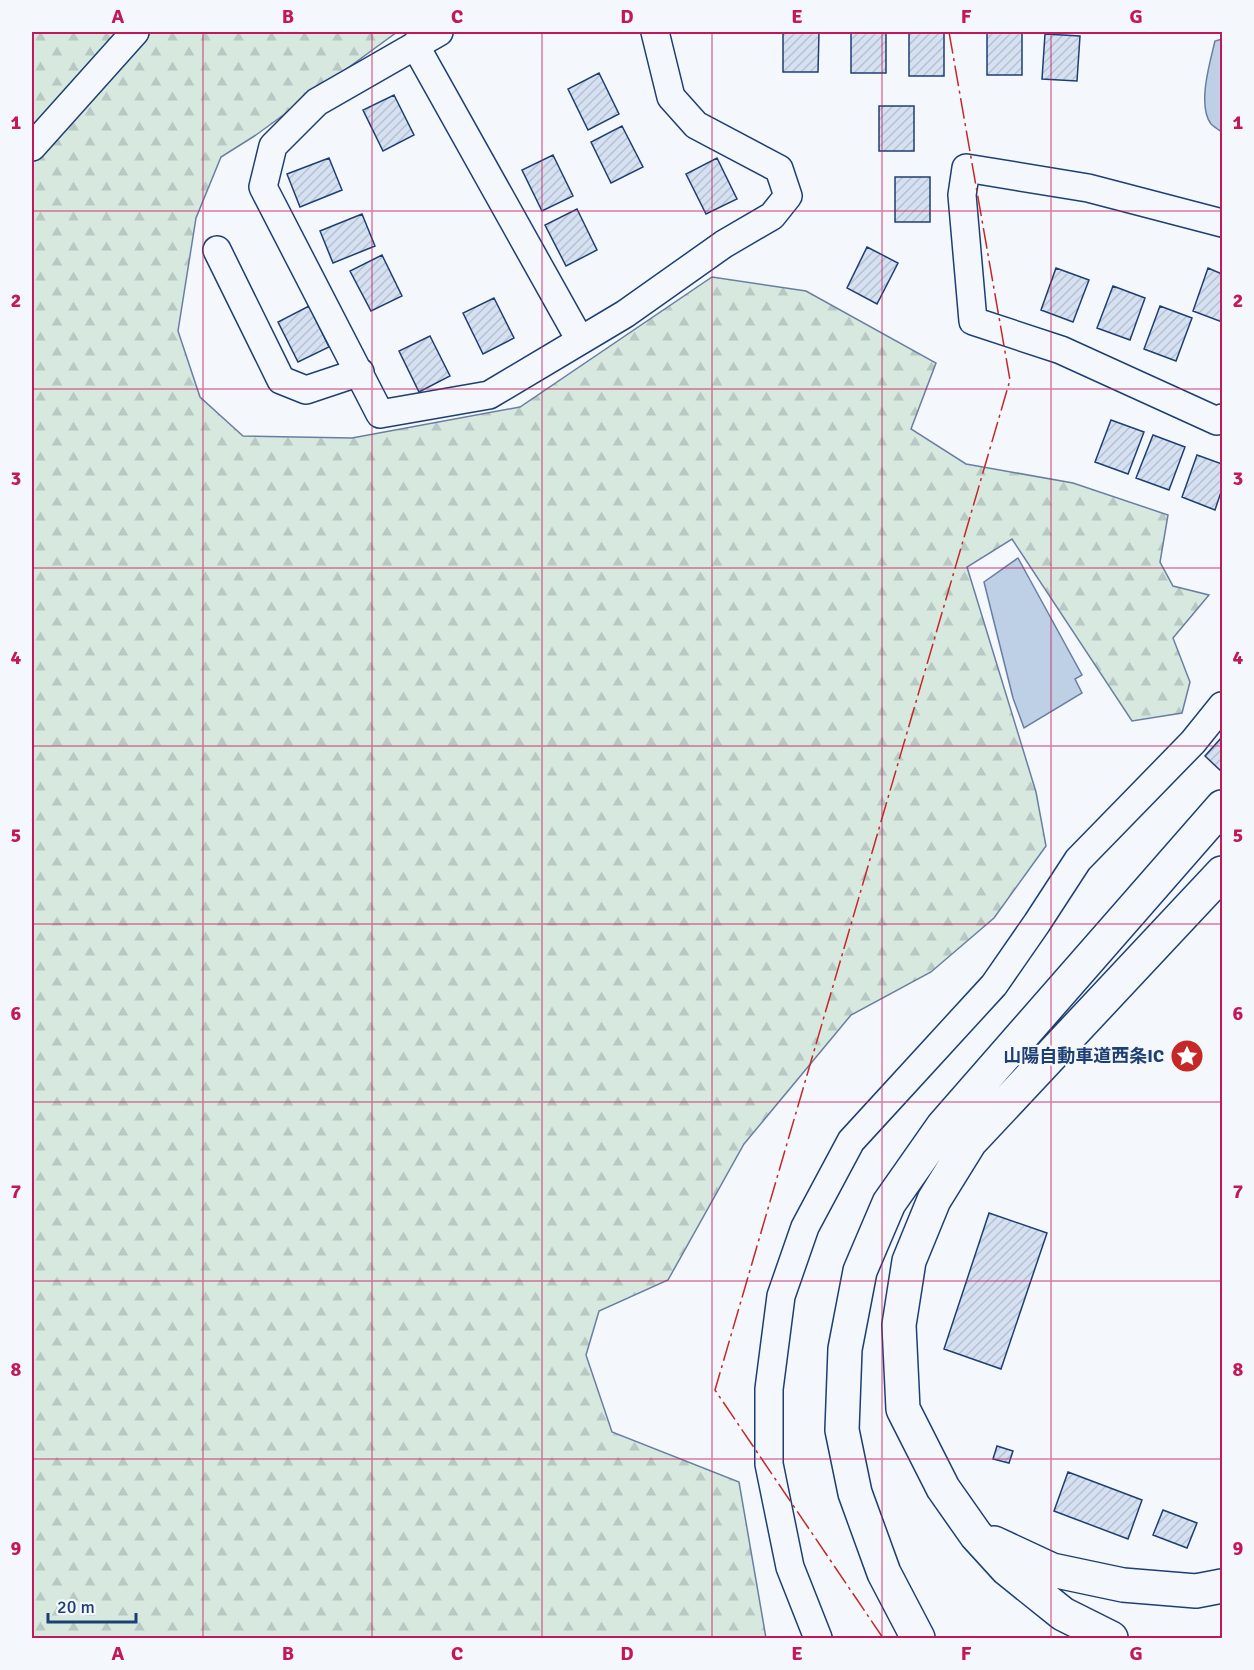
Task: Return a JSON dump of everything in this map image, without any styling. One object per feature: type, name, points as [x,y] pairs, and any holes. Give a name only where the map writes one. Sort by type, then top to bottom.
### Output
[{"type":"highway","points":[[918,1638],[884,1573],[855,1493],[842,1430],[845,1349],[860,1271],[889,1203],[943,1125],[1222,807]]},
{"type":"highway","points":[[1111,1638],[1063,1614],[1007,1569],[976,1534],[943,1488],[903,1409],[899,1326],[909,1261],[934,1200],[970,1142],[1222,873]]},
{"type":"highway","points":[[976,1534],[1052,1570],[1134,1586],[1196,1591],[1222,1586]]},
{"type":"highway","points":[[884,1573],[942,1638]]},
{"type":"street","points":[[32,147],[135,32]]},
{"type":"street","points":[[439,32],[317,102],[273,146],[263,187],[380,414],[489,394],[625,314],[724,244],[772,216],[788,196],[779,169],[696,125],[671,97],[655,32]]},
{"type":"street","points":[[415,45],[580,340]]},
{"type":"street","points":[[1222,223],[1088,188],[966,168],[962,195],[973,321],[1061,350],[1217,421],[1222,418]]},
{"type":"street","points":[[217,250],[281,380],[306,390],[360,372]]},
{"type":"street","points":[[818,1638],[790,1567],[769,1464],[770,1389],[781,1296],[805,1227],[851,1142],[994,985],[1078,860],[1193,742],[1222,706]]},
{"type":"green space","points":[[32,32],[397,32],[256,135],[221,157],[196,218],[178,331],[200,397],[243,436],[352,438],[520,407],[712,277],[806,291],[936,363],[911,429],[966,464],[1073,483],[1168,515],[1160,562],[1173,586],[1209,595],[1173,638],[1190,682],[1182,713],[1132,721],[1012,539],[967,567],[1036,792],[1046,846],[994,918],[931,972],[851,1015],[744,1144],[668,1280],[599,1311],[586,1355],[612,1432],[739,1482],[766,1638],[32,1638]]},
{"type":"water","points":[[1222,39],[1222,132],[1211,124],[1207,116],[1205,95],[1215,41]]},
{"type":"water","points":[[1018,558],[1082,675],[1075,679],[1082,693],[1024,728],[1013,698],[984,582]]},
{"type":"building","points":[[783,32],[819,32],[818,72],[783,72]]},
{"type":"building","points":[[851,32],[886,32],[886,73],[851,73]]},
{"type":"building","points":[[909,32],[944,32],[944,76],[909,76]]},
{"type":"building","points":[[987,32],[1022,32],[1022,75],[987,75]]},
{"type":"building","points":[[1045,34],[1080,36],[1077,81],[1042,79]]},
{"type":"building","points":[[599,73],[619,114],[588,130],[568,89]]},
{"type":"building","points":[[394,95],[414,135],[383,151],[363,110]]},
{"type":"building","points":[[879,106],[914,106],[914,151],[879,151]]},
{"type":"building","points":[[622,126],[643,167],[611,183],[591,142]]},
{"type":"building","points":[[553,155],[573,196],[542,211],[522,170]]},
{"type":"building","points":[[329,158],[342,190],[300,207],[287,174]]},
{"type":"building","points":[[717,158],[737,199],[706,214],[686,174]]},
{"type":"building","points":[[895,177],[930,177],[930,222],[895,222]]},
{"type":"building","points":[[577,209],[597,250],[566,266],[545,225]]},
{"type":"building","points":[[362,214],[375,246],[333,263],[320,231]]},
{"type":"building","points":[[867,247],[898,263],[877,304],[847,288]]},
{"type":"building","points":[[382,255],[402,296],[371,311],[350,271]]},
{"type":"building","points":[[1056,268],[1089,280],[1073,322],[1041,310]]},
{"type":"building","points":[[1208,268],[1222,274],[1222,322],[1193,311]]},
{"type":"building","points":[[1113,286],[1145,298],[1130,340],[1097,328]]},
{"type":"building","points":[[494,298],[514,338],[483,354],[463,313]]},
{"type":"building","points":[[309,306],[329,347],[298,362],[278,322]]},
{"type":"building","points":[[1160,306],[1192,318],[1176,361],[1144,349]]},
{"type":"building","points":[[430,336],[450,376],[419,392],[399,351]]},
{"type":"building","points":[[1111,420],[1144,432],[1128,474],[1095,462]]},
{"type":"building","points":[[1153,435],[1185,447],[1169,490],[1136,478]]},
{"type":"building","points":[[1197,455],[1222,464],[1222,489],[1215,510],[1182,497]]},
{"type":"building","points":[[1222,737],[1222,772],[1205,756]]},
{"type":"building","points":[[989,1213],[1047,1233],[1001,1369],[944,1349]]},
{"type":"building","points":[[997,1446],[1013,1451],[1009,1463],[993,1459]]},
{"type":"building","points":[[1068,1472],[1142,1500],[1128,1539],[1054,1511]]},
{"type":"building","points":[[1163,1510],[1197,1523],[1187,1548],[1153,1535]]},
{"type":"power","points":[[883,1638],[715,1390],[1010,380],[949,32]]},
{"type":"place","name":"山陽自動車道西条IC","points":[[1187,1056]]}]
